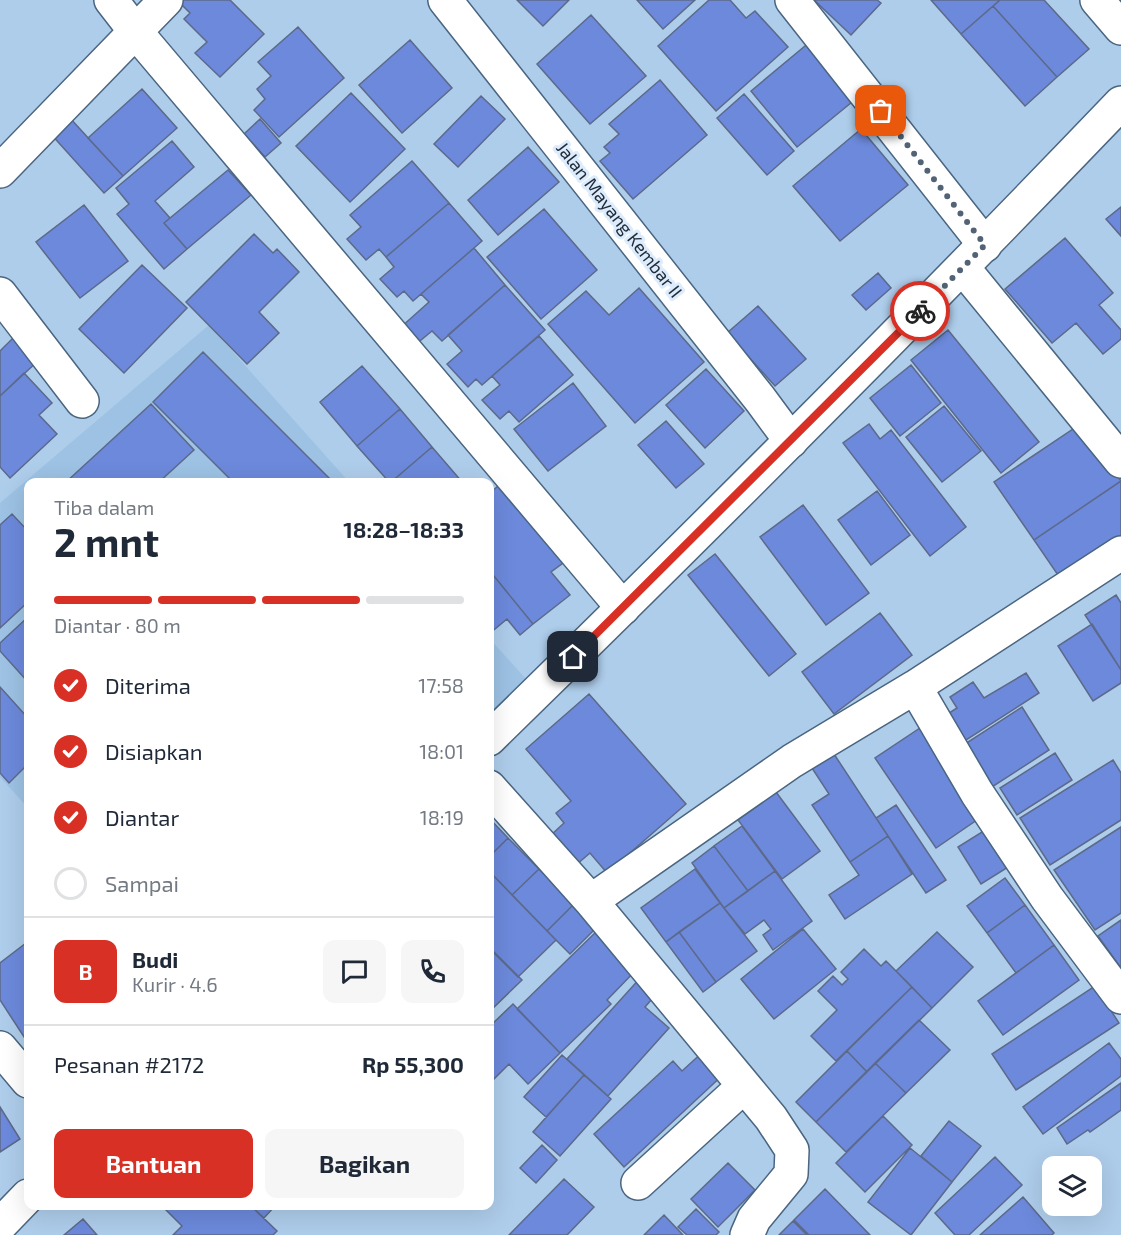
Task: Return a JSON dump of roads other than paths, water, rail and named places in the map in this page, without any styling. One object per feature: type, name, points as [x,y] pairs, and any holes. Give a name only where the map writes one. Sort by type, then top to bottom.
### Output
[{"type":"street","points":[[111,0],[623,608]]},
{"type":"street","points":[[0,171],[166,0]]},
{"type":"street","name":"Jalan Mayang Kembar II","points":[[445,0],[791,441]]},
{"type":"street","points":[[792,0],[1121,461]]},
{"type":"street","points":[[1097,0],[1121,28]]},
{"type":"street","points":[[494,734],[791,441],[1121,103]]},
{"type":"street","points":[[0,294],[82,401]]},
{"type":"street","points":[[591,901],[792,761],[915,687],[1121,553]]},
{"type":"street","points":[[915,687],[977,793],[1047,898],[1121,997]]},
{"type":"street","points":[[494,793],[591,901],[788,1142],[792,1150],[791,1174],[754,1219],[747,1235]]},
{"type":"street","points":[[0,1048],[24,1076]]},
{"type":"street","points":[[638,1183],[744,1086]]},
{"type":"street","points":[[0,1225],[24,1200]]}]
